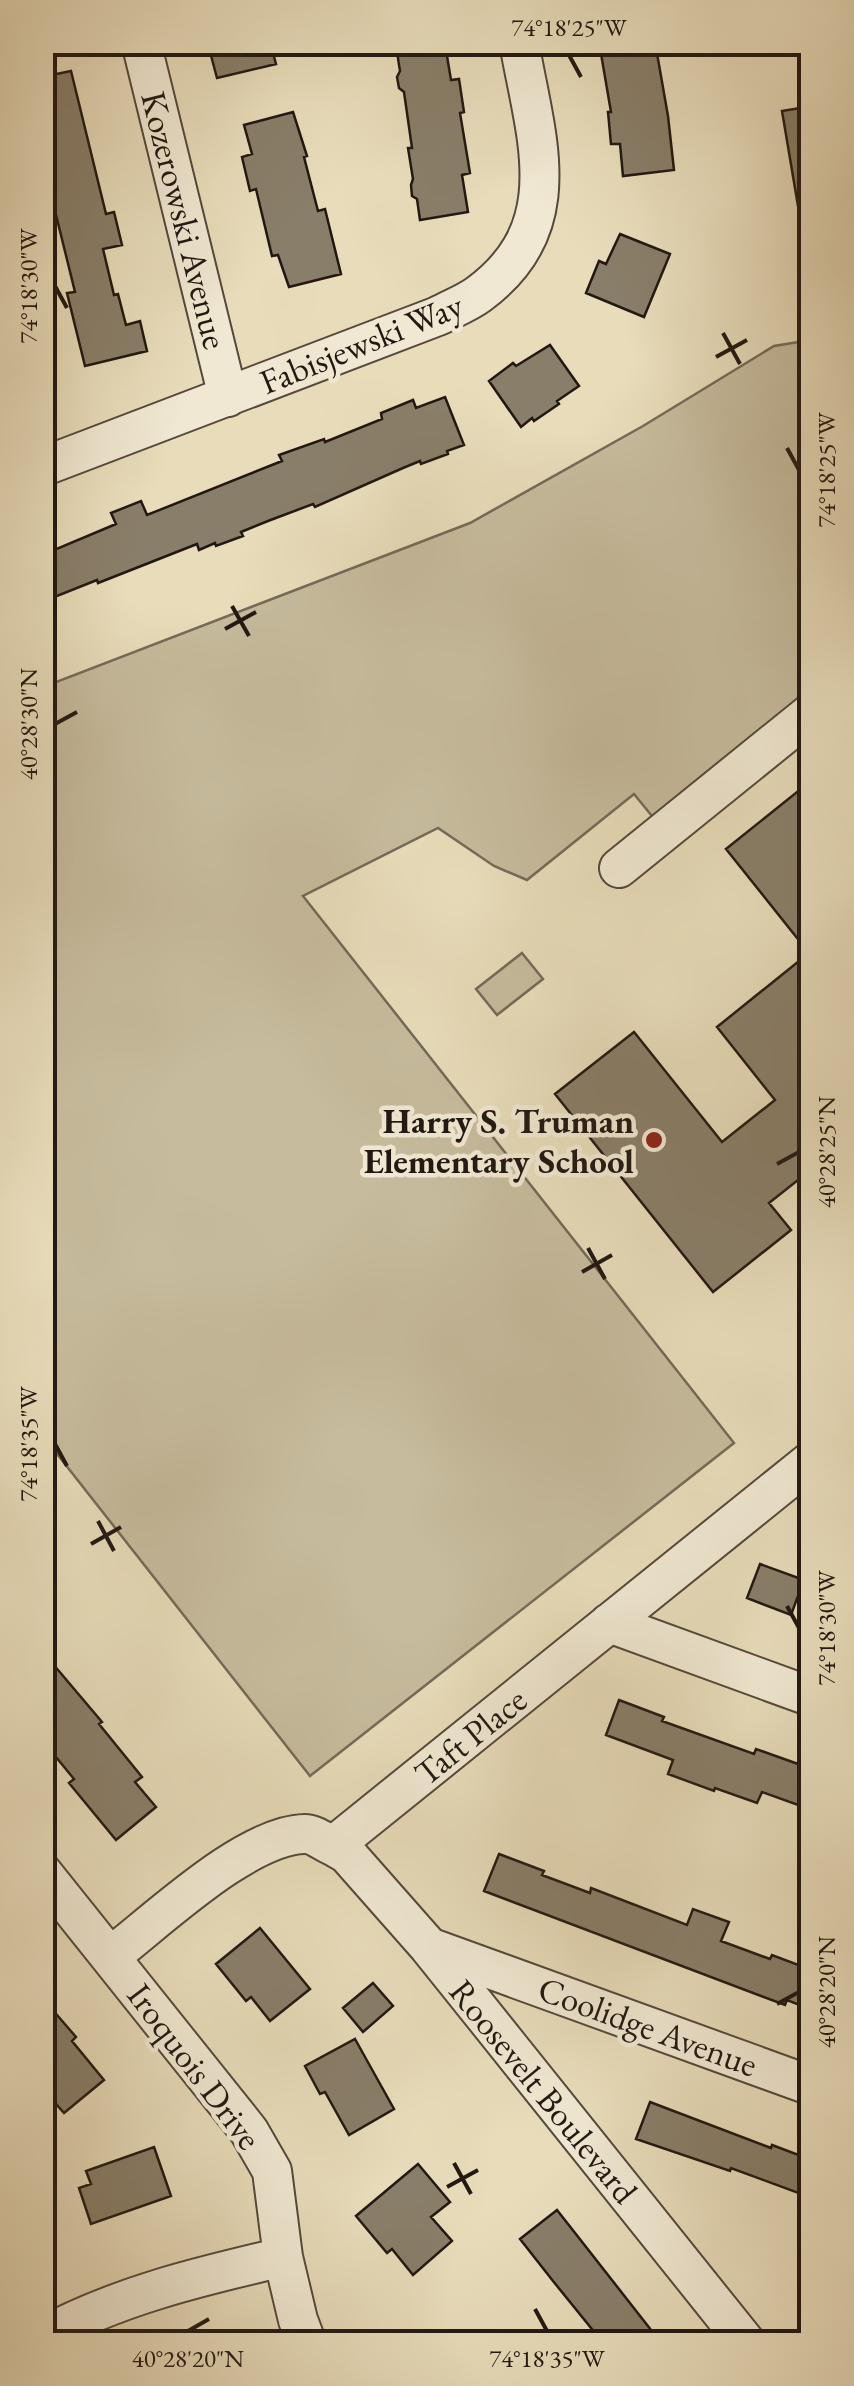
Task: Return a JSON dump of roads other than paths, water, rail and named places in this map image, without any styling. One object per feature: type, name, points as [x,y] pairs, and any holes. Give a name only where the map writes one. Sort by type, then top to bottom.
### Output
[{"type":"street","name":"Kozerowski Avenue","points":[[141,42],[228,397]]},
{"type":"street","name":"Fabisjewski Way","points":[[42,467],[438,316],[478,296],[520,252],[540,202],[541,173],[519,42]]},
{"type":"street","points":[[619,868],[812,712]]},
{"type":"street","name":"Taft Place","points":[[333,1846],[812,1460]]},
{"type":"street","points":[[609,1623],[812,1697]]},
{"type":"street","points":[[112,1956],[222,1868],[271,1840],[309,1834],[333,1846]]},
{"type":"street","name":"Roosevelt Boulevard","points":[[333,1846],[347,1854],[429,1947],[747,2344]]},
{"type":"street","name":"Iroquois Drive","points":[[42,1872],[249,2130],[272,2171],[283,2256],[298,2320],[308,2344]]},
{"type":"street","name":"Coolidge Avenue","points":[[429,1947],[812,2086]]},
{"type":"street","points":[[42,2337],[106,2306],[283,2256]]},
{"type":"place","name":"Harry S. Truman Elementary School","points":[[654,1140]]}]
